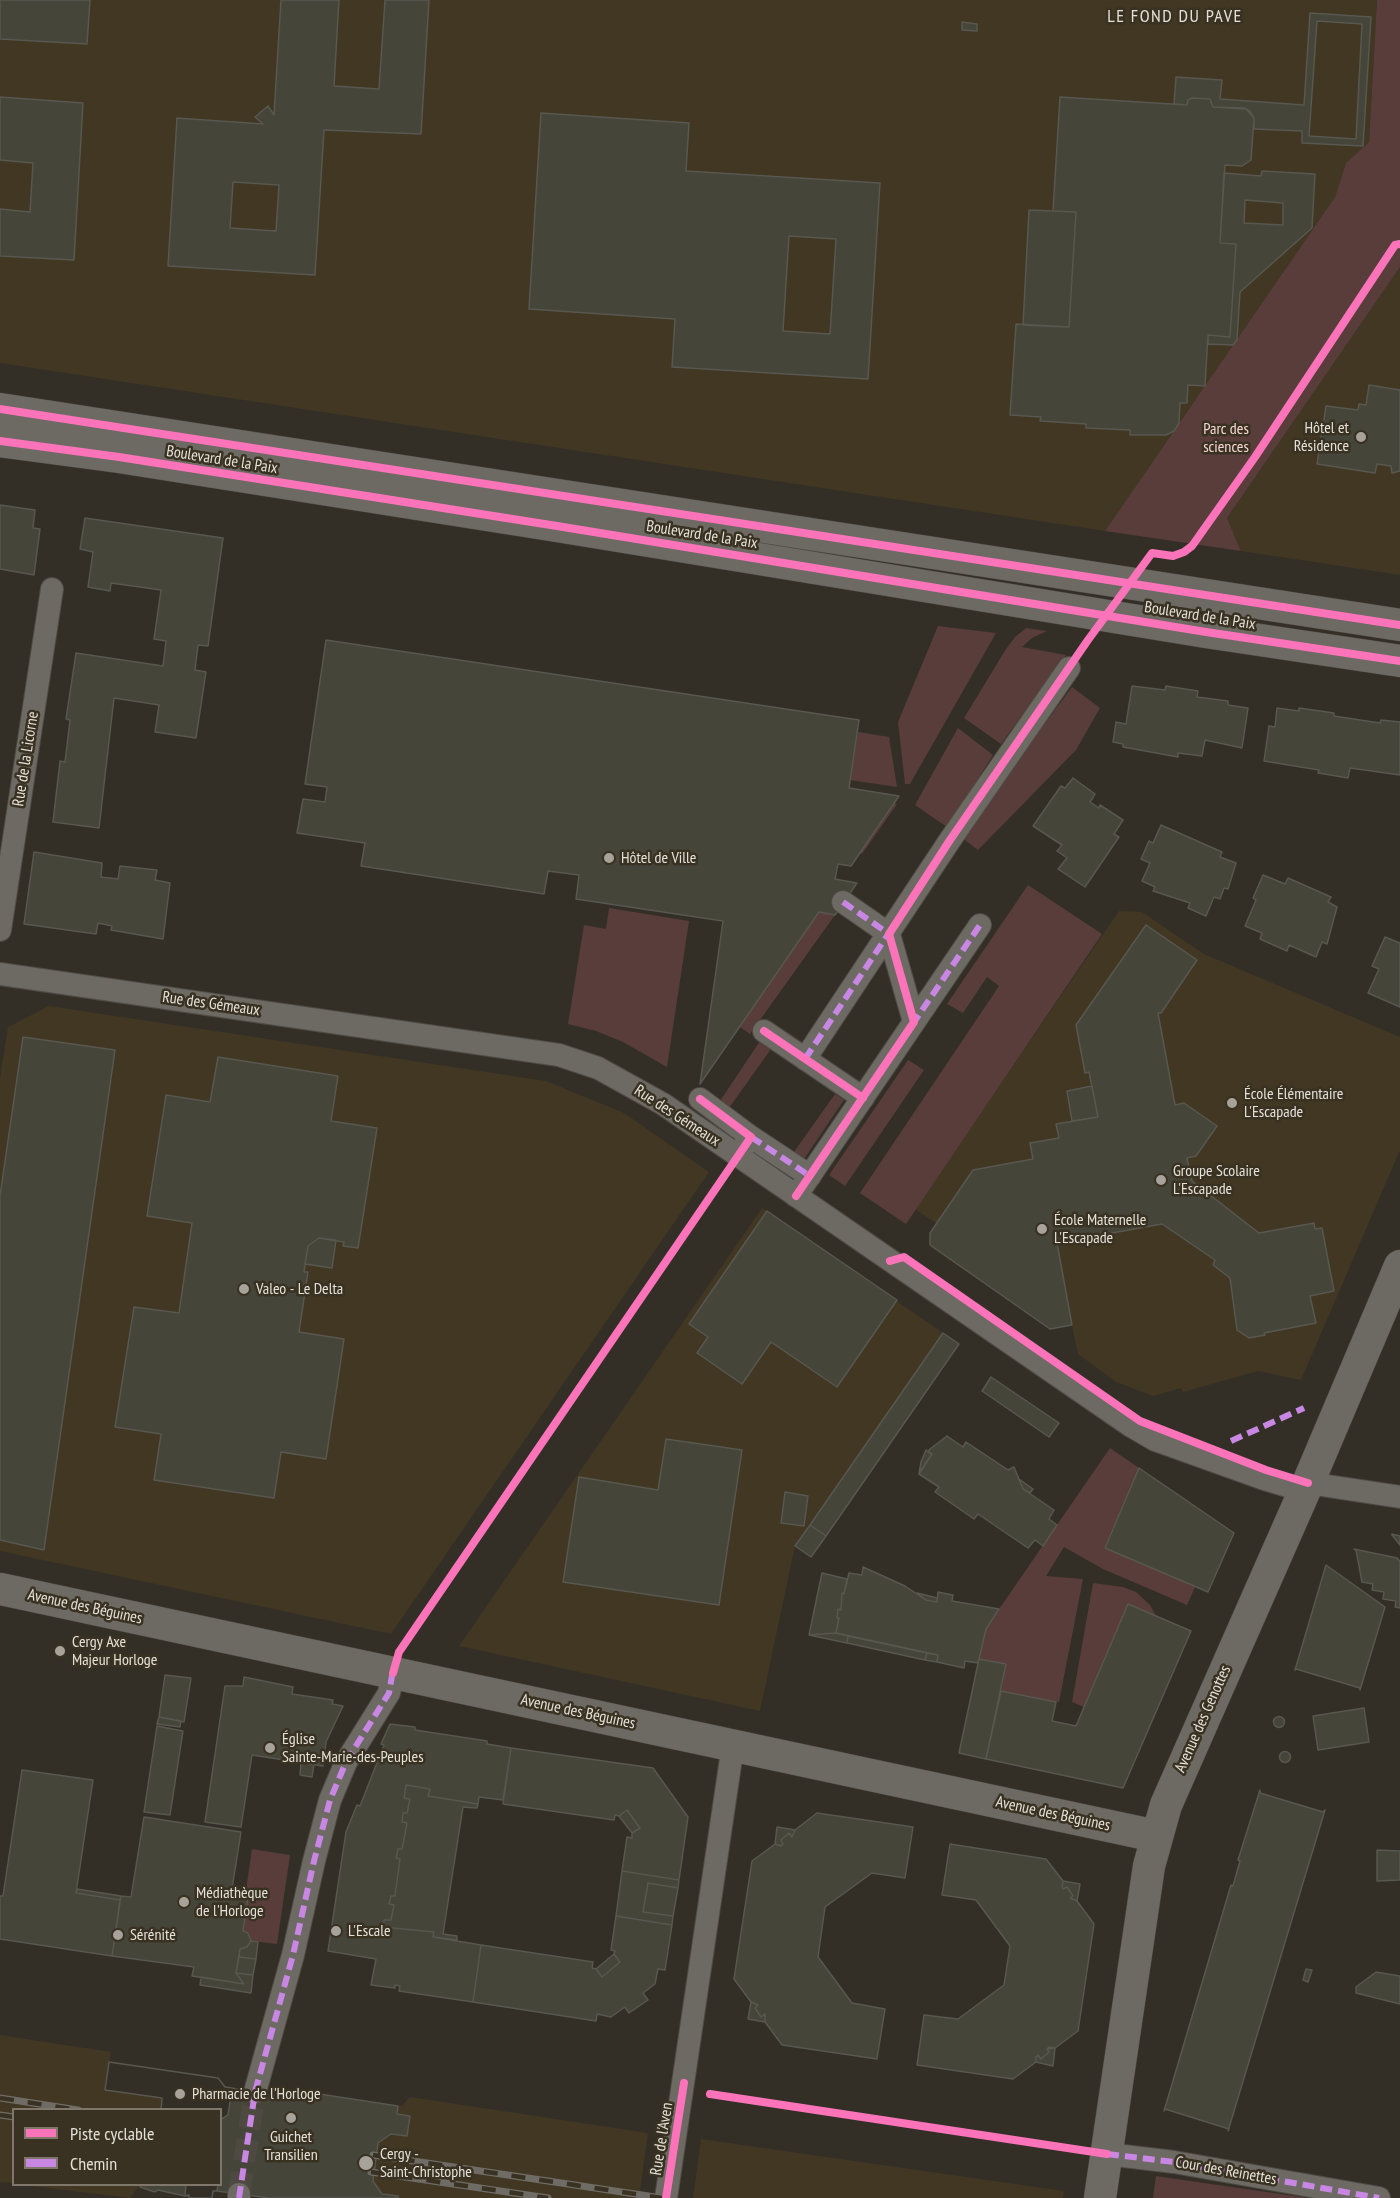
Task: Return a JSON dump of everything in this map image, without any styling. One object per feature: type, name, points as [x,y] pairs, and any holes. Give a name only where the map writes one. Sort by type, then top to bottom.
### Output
[{"type":"main road","name":"Boulevard de la Paix","points":[[0,409],[1400,625]]},
{"type":"main road","name":"Boulevard de la Paix","points":[[0,441],[557,526],[1206,632],[1400,661]]},
{"type":"main road","name":"Avenue des Genottes","points":[[1100,2198],[1144,1898],[1156,1836],[1166,1805],[1400,1266]]},
{"type":"main road","name":"Avenue des Béguines","points":[[0,1589],[391,1680],[733,1745],[1156,1836]]},
{"type":"street","name":"Rue de la Licorne","points":[[0,930],[52,589]]},
{"type":"street","points":[[805,1059],[950,840],[1069,668]]},
{"type":"street","points":[[843,902],[889,934],[914,1022]]},
{"type":"street","points":[[796,1196],[980,926]]},
{"type":"street","name":"Rue des Gémeaux","points":[[0,974],[570,1058],[598,1068],[663,1104],[1131,1426],[1155,1440],[1286,1486],[1400,1497]]},
{"type":"street","points":[[764,1031],[862,1098]]},
{"type":"street","points":[[700,1099],[751,1137],[810,1176]]},
{"type":"street","points":[[737,1155],[751,1137]]},
{"type":"street","points":[[255,2092],[293,1955],[330,1800],[346,1762],[389,1693],[391,1680]]},
{"type":"street","name":"Rue de l'Aven","points":[[666,2198],[733,1745]]},
{"type":"street","name":"Cour des Reinettes","points":[[1107,2154],[1174,2162],[1379,2198]]},
{"type":"shaded area","points":[[0,0],[1377,0],[1369,142],[1346,163],[1335,197],[1105,531],[0,363]]},
{"type":"shaded area","points":[[1400,267],[1400,575],[1241,551],[1227,518]]},
{"type":"shaded area","name":"Groupe Scolaire L'Escapade","points":[[1119,911],[1142,912],[1204,954],[1400,1037],[1400,1150],[1301,1380],[1258,1371],[1183,1392],[1181,1388],[1153,1396],[1116,1382],[1078,1354],[1072,1325],[1050,1329],[932,1248],[929,1237],[936,1223],[915,1209]]},
{"type":"shaded area","points":[[49,1006],[546,1081],[624,1113],[709,1172],[391,1634],[0,1551],[0,1078],[8,1027]]},
{"type":"shaded area","points":[[762,1208],[943,1333],[795,1546],[760,1711],[459,1646]]},
{"type":"shaded area","points":[[0,2035],[111,2052],[105,2090],[162,2098],[161,2108],[12,2108],[12,2183],[0,2182]]},
{"type":"shaded area","points":[[410,2097],[648,2133],[639,2198],[398,2198],[398,2196],[382,2194],[373,2181],[378,2143],[391,2134],[407,2136],[410,2117],[397,2114],[398,2106]]},
{"type":"shaded area","points":[[701,2139],[1064,2191],[1063,2198],[693,2198]]},
{"type":"shaded area","points":[[31,2186],[139,2186],[130,2198]]},
{"type":"green space","name":"Parc des sciences","points":[[1377,0],[1400,0],[1400,267],[1227,518],[1241,551],[1105,531],[1335,197],[1346,163],[1369,142]]},
{"type":"green space","points":[[938,626],[996,633],[910,784],[905,784],[898,722]]},
{"type":"green space","points":[[1026,628],[1047,631],[1032,638],[1022,647],[1066,655],[1001,744],[964,718],[1006,649]]},
{"type":"green space","points":[[1072,687],[1100,708],[1076,750],[978,850],[961,837]]},
{"type":"green space","points":[[958,728],[993,755],[947,827],[915,805]]},
{"type":"green space","points":[[858,732],[889,737],[897,787],[850,780]]},
{"type":"green space","points":[[894,803],[897,804],[862,854],[860,852]]},
{"type":"green space","points":[[1028,885],[1102,934],[906,1224],[860,1193],[999,986],[987,977],[963,1013],[947,1004]]},
{"type":"green space","points":[[609,908],[689,921],[667,1067],[623,1042],[596,1031],[568,1024],[584,925],[606,929]]},
{"type":"green space","points":[[819,912],[835,915],[750,1034],[740,1027]]},
{"type":"green space","points":[[760,1041],[771,1049],[729,1108],[720,1101]]},
{"type":"green space","points":[[908,1060],[924,1070],[845,1186],[829,1175]]},
{"type":"green space","points":[[835,1094],[844,1100],[804,1159],[794,1152]]},
{"type":"green space","points":[[1110,1448],[1139,1468],[1105,1547],[1195,1587],[1187,1605],[1103,1569],[1064,1547],[1046,1576],[1083,1579],[1059,1702],[1001,1691],[1006,1664],[979,1659],[986,1628]]},
{"type":"green space","points":[[1093,1583],[1123,1587],[1136,1592],[1150,1605],[1156,1616],[1128,1604],[1084,1707],[1072,1702]]},
{"type":"green space","points":[[252,1849],[290,1855],[277,1944],[251,1941],[248,1933],[243,1931]]},
{"type":"green space","points":[[1156,2176],[1308,2198],[1153,2198]]},
{"type":"building","points":[[0,0],[90,0],[87,44],[0,39]]},
{"type":"building","points":[[281,0],[339,0],[334,86],[379,89],[385,0],[429,0],[421,134],[324,130],[315,275],[168,266],[177,118],[263,124],[255,117],[268,106],[274,115]],"holes":[[[233,182],[279,185],[276,231],[230,228]]]},
{"type":"building","points":[[1310,13],[1371,17],[1363,146],[1302,143],[1302,131],[1254,129],[1254,118],[1250,111],[1244,108],[1213,107],[1210,99],[1192,98],[1188,100],[1187,105],[1174,104],[1176,77],[1222,80],[1220,99],[1304,105]],"holes":[[[1317,21],[1362,24],[1356,139],[1309,136]]]},
{"type":"building","points":[[962,22],[977,24],[977,31],[962,30]]},
{"type":"building","points":[[0,97],[83,103],[74,260],[0,256],[0,209],[30,212],[33,163],[0,160]]},
{"type":"building","points":[[1060,97],[1187,105],[1188,100],[1192,98],[1210,99],[1213,107],[1246,109],[1254,118],[1251,160],[1242,166],[1225,165],[1220,243],[1236,244],[1230,337],[1208,335],[1205,386],[1188,385],[1187,403],[1180,403],[1179,423],[1174,431],[1166,435],[1130,435],[1130,430],[1086,428],[1086,424],[1040,421],[1041,417],[1010,415],[1016,324],[1069,327],[1076,212],[1053,211]]},
{"type":"building","points":[[541,113],[689,123],[686,171],[880,183],[868,379],[672,367],[675,319],[529,309]],"holes":[[[789,236],[836,239],[830,334],[783,331]]]},
{"type":"building","points":[[1262,171],[1315,174],[1312,228],[1240,292],[1237,340],[1233,345],[1208,344],[1208,335],[1230,337],[1236,244],[1220,243],[1224,173],[1261,176]],"holes":[[[1245,200],[1283,203],[1283,225],[1244,223]]]},
{"type":"building","points":[[1029,210],[1076,212],[1069,327],[1023,325]]},
{"type":"building","name":"Hôtel et Résidence","points":[[1369,385],[1400,390],[1400,471],[1392,473],[1391,466],[1377,464],[1375,473],[1317,464],[1326,406],[1358,410],[1359,404],[1366,405]]},
{"type":"building","points":[[0,505],[35,510],[33,528],[40,529],[34,575],[0,569]]},
{"type":"building","points":[[85,518],[223,538],[208,646],[198,645],[195,670],[206,672],[196,738],[155,732],[159,705],[114,698],[99,828],[53,822],[60,761],[65,762],[70,720],[66,719],[76,653],[163,666],[166,641],[154,639],[161,590],[111,583],[110,591],[88,587],[93,552],[80,549]]},
{"type":"building","name":"Hôtel de Ville","points":[[326,640],[859,720],[849,788],[899,796],[851,866],[838,864],[835,879],[857,883],[835,915],[819,912],[700,1084],[723,921],[576,899],[579,875],[548,871],[544,894],[361,866],[365,843],[297,833],[303,799],[325,802],[327,787],[305,784]]},
{"type":"building","points":[[1132,686],[1165,690],[1166,686],[1198,691],[1197,697],[1228,701],[1228,705],[1248,708],[1242,748],[1205,740],[1202,756],[1178,753],[1178,757],[1123,747],[1123,744],[1113,742],[1116,722],[1126,724]]},
{"type":"building","points":[[1277,708],[1299,711],[1299,708],[1334,713],[1334,716],[1380,723],[1381,720],[1400,722],[1400,775],[1350,768],[1348,778],[1318,773],[1319,770],[1264,761],[1269,726],[1275,727]]},
{"type":"building","points":[[1073,778],[1095,794],[1090,802],[1099,808],[1100,805],[1123,820],[1114,834],[1119,837],[1085,887],[1058,869],[1067,858],[1057,851],[1062,845],[1033,826],[1061,786],[1065,788]]},
{"type":"building","points":[[1161,825],[1222,852],[1220,857],[1236,863],[1228,889],[1224,888],[1220,899],[1214,897],[1206,916],[1188,908],[1190,903],[1153,891],[1155,887],[1142,881],[1150,863],[1141,859],[1149,841],[1153,843]]},
{"type":"building","points":[[34,852],[102,863],[101,877],[118,879],[120,866],[157,870],[155,880],[170,883],[163,939],[111,930],[112,926],[98,923],[96,934],[24,924]]},
{"type":"building","points":[[1263,875],[1285,884],[1288,878],[1331,897],[1328,902],[1337,907],[1327,944],[1322,942],[1316,957],[1289,945],[1287,951],[1260,939],[1262,933],[1245,926]]},
{"type":"building","points":[[1146,925],[1197,960],[1161,1013],[1158,1013],[1175,1105],[1184,1103],[1217,1126],[1196,1156],[1187,1158],[1192,1181],[1259,1233],[1314,1223],[1315,1229],[1322,1228],[1334,1291],[1310,1296],[1316,1323],[1249,1338],[1237,1330],[1230,1278],[1213,1265],[1215,1260],[1162,1224],[1057,1243],[1072,1325],[1050,1329],[930,1245],[930,1233],[973,1170],[1033,1159],[1030,1143],[1059,1138],[1056,1124],[1098,1117],[1089,1072],[1085,1073],[1076,1025]]},
{"type":"building","points":[[1385,937],[1400,943],[1400,1007],[1368,993],[1379,969],[1372,966]]},
{"type":"building","points":[[23,1037],[115,1050],[44,1550],[0,1540],[0,1196]]},
{"type":"building","name":"Valeo - Le Delta","points":[[218,1057],[338,1076],[331,1121],[377,1128],[358,1248],[343,1246],[344,1242],[319,1238],[308,1246],[304,1272],[308,1272],[299,1332],[344,1339],[326,1459],[281,1452],[274,1498],[154,1480],[161,1434],[115,1427],[134,1307],[179,1313],[192,1223],[147,1216],[166,1095],[210,1102]]},
{"type":"building","points":[[1092,1086],[1098,1117],[1072,1121],[1067,1091]]},
{"type":"building","points":[[767,1211],[897,1300],[837,1387],[771,1342],[742,1384],[697,1353],[708,1337],[689,1324]]},
{"type":"building","points":[[319,1238],[336,1240],[332,1268],[305,1264],[308,1246]]},
{"type":"building","points":[[943,1333],[959,1344],[826,1536],[810,1525]]},
{"type":"building","points":[[991,1377],[1059,1423],[1049,1437],[982,1391]]},
{"type":"building","points":[[947,1436],[963,1447],[966,1442],[1008,1470],[1014,1467],[1023,1489],[1054,1510],[1049,1519],[1057,1525],[1043,1546],[1035,1540],[1028,1548],[978,1514],[974,1519],[935,1492],[939,1487],[919,1474],[932,1454],[928,1452],[930,1449]]},
{"type":"building","points":[[666,1439],[742,1450],[719,1605],[563,1582],[579,1477],[658,1490]]},
{"type":"building","points":[[926,1450],[932,1454],[919,1473],[921,1462]]},
{"type":"building","points":[[1139,1468],[1234,1533],[1208,1592],[1105,1548]]},
{"type":"building","points":[[1019,1479],[1033,1489],[1030,1493],[1023,1489]]},
{"type":"building","points":[[785,1492],[808,1496],[804,1526],[781,1523]]},
{"type":"building","points":[[810,1525],[826,1536],[811,1557],[795,1546]]},
{"type":"building","points":[[1392,1535],[1400,1536],[1400,1545]]},
{"type":"building","points":[[1354,1549],[1397,1558],[1400,1561],[1400,1608],[1395,1607],[1396,1601],[1383,1599],[1384,1592],[1372,1590],[1373,1584],[1362,1582]]},
{"type":"building","points":[[1326,1565],[1385,1607],[1360,1690],[1360,1688],[1295,1670]]},
{"type":"building","points":[[863,1567],[905,1586],[926,1600],[937,1602],[938,1592],[953,1595],[952,1601],[999,1609],[986,1629],[978,1663],[965,1661],[964,1668],[937,1662],[938,1655],[836,1633],[838,1609],[841,1610],[842,1593],[844,1594],[849,1573],[862,1575]]},
{"type":"building","points":[[822,1573],[847,1579],[844,1594],[842,1593],[841,1610],[838,1609],[836,1633],[809,1635]]},
{"type":"building","points":[[917,1593],[937,1598],[937,1602],[926,1600]]},
{"type":"building","points":[[1128,1604],[1191,1631],[1123,1788],[986,1759],[1001,1691],[1056,1702],[1052,1721],[1076,1726]]},
{"type":"building","points":[[836,1633],[848,1636],[847,1643],[809,1635]]},
{"type":"building","points":[[848,1636],[927,1653],[925,1660],[847,1643]]},
{"type":"building","points":[[927,1653],[938,1655],[937,1662],[925,1660]]},
{"type":"building","points":[[979,1659],[1006,1664],[986,1759],[959,1753]]},
{"type":"building","points":[[165,1675],[191,1678],[184,1722],[159,1717]]},
{"type":"building","name":"Église Sainte-Marie-des-Peuples","points":[[244,1677],[293,1687],[292,1694],[333,1700],[332,1704],[343,1706],[326,1742],[323,1766],[252,1755],[241,1827],[205,1822],[225,1686],[243,1686]]},
{"type":"building","points":[[1364,1708],[1369,1742],[1318,1750],[1313,1716]]},
{"type":"building","points":[[1279,1716],[1285,1722],[1279,1728],[1273,1722]]},
{"type":"building","points":[[159,1717],[181,1721],[180,1727],[157,1724]]},
{"type":"building","points":[[390,1724],[487,1741],[487,1744],[511,1748],[503,1800],[479,1797],[478,1804],[428,1796],[430,1789],[406,1785],[404,1798],[410,1799],[407,1813],[403,1813],[402,1822],[407,1823],[402,1849],[398,1849],[396,1858],[400,1859],[395,1896],[391,1896],[389,1904],[394,1905],[391,1920],[384,1920],[383,1927],[434,1932],[433,1937],[481,1945],[473,2002],[399,1991],[400,1986],[395,1985],[395,1988],[371,1985],[376,1959],[328,1951],[346,1832],[357,1805],[360,1806]]},
{"type":"building","points":[[157,1726],[183,1731],[170,1815],[144,1812]]},
{"type":"building","points":[[511,1748],[653,1768],[688,1817],[679,1880],[622,1871],[627,1837],[632,1838],[632,1833],[640,1828],[627,1810],[619,1816],[615,1815],[614,1820],[503,1804]]},
{"type":"building","points":[[1285,1751],[1291,1757],[1285,1763],[1279,1757]]},
{"type":"building","points":[[301,1762],[314,1764],[312,1777],[300,1775]]},
{"type":"building","points":[[22,1770],[93,1780],[76,1893],[120,1900],[112,1956],[0,1939],[0,1896],[3,1896]]},
{"type":"building","points":[[406,1785],[430,1789],[428,1796],[478,1804],[477,1808],[463,1807],[443,1934],[457,1936],[457,1940],[433,1937],[434,1932],[383,1927],[384,1920],[391,1920],[394,1905],[389,1904],[391,1896],[395,1896],[400,1859],[396,1858],[398,1849],[402,1849],[407,1823],[402,1822],[403,1813],[407,1813],[410,1799],[404,1798]]},
{"type":"building","points":[[1260,1790],[1260,1793],[1323,1812],[1325,1810],[1229,2129],[1165,2109],[1164,2111]]},
{"type":"building","points":[[627,1810],[640,1828],[632,1833],[619,1816]]},
{"type":"building","points":[[817,1813],[913,1827],[905,1878],[872,1873],[825,1907],[818,1957],[852,2003],[885,2009],[877,2059],[782,2045],[765,2022],[765,2014],[761,2017],[755,2008],[758,2005],[751,2002],[734,1979],[752,1861],[775,1844],[781,1846],[783,1844],[781,1840],[789,1833],[792,1837],[795,1830]]},
{"type":"building","name":"Médiathèque de l'Horloge","points":[[144,1817],[241,1832],[231,1895],[248,1897],[243,1931],[248,1933],[251,1941],[247,1947],[240,1949],[236,1973],[244,1984],[192,1976],[194,1967],[112,1956],[121,1896],[131,1897]]},
{"type":"building","points":[[777,1827],[795,1830],[792,1837],[789,1833],[781,1840],[783,1844],[781,1846],[775,1844]]},
{"type":"building","points":[[950,1844],[1046,1859],[1063,1881],[1063,1889],[1067,1887],[1073,1896],[1070,1898],[1077,1901],[1094,1924],[1078,2031],[1055,2048],[1047,2049],[1049,2052],[1041,2059],[1038,2055],[1036,2062],[1013,2079],[917,2065],[924,2015],[958,2019],[1004,1985],[1010,1946],[976,1900],[942,1895]]},
{"type":"building","points":[[1377,1850],[1400,1851],[1400,1880],[1377,1881]]},
{"type":"building","points":[[622,1871],[679,1880],[678,1888],[648,1883],[643,1912],[673,1916],[672,1925],[616,1916]]},
{"type":"building","points":[[1063,1881],[1080,1884],[1077,1901],[1070,1898],[1073,1896],[1067,1887],[1063,1889]]},
{"type":"building","points":[[648,1883],[678,1888],[673,1916],[643,1912]]},
{"type":"building","points":[[77,1889],[121,1896],[120,1900],[76,1893]]},
{"type":"building","points":[[616,1916],[672,1925],[665,1970],[658,1969],[655,1984],[643,1993],[648,2000],[629,2013],[625,2007],[611,2017],[597,2014],[596,2021],[473,2002],[481,1945],[593,1962],[592,1968],[596,1969],[602,1977],[620,1962],[614,1954],[615,1951],[611,1950]]},
{"type":"building","points":[[251,1941],[258,1942],[256,1959],[239,1957],[240,1949],[247,1947]]},
{"type":"building","points":[[614,1954],[620,1962],[602,1977],[596,1969]]},
{"type":"building","points":[[239,1957],[256,1959],[253,1975],[236,1973]]},
{"type":"building","points":[[1306,1969],[1312,1970],[1308,1982],[1303,1980]]},
{"type":"building","points":[[1376,1972],[1400,1976],[1400,2004],[1356,1993],[1356,1987]]},
{"type":"building","points":[[236,1973],[253,1975],[251,1993],[200,1985],[201,1977],[244,1984]]},
{"type":"building","points":[[751,2002],[758,2005],[755,2008],[761,2017],[765,2014],[765,2022],[748,2019]]},
{"type":"building","points":[[1055,2048],[1053,2066],[1036,2062],[1038,2055],[1041,2059],[1049,2052],[1047,2049]]},
{"type":"building","name":"Pharmacie de l'Horloge","points":[[109,2062],[218,2078],[225,2087],[232,2088],[228,2115],[222,2119],[222,2108],[161,2108],[162,2098],[105,2090]]},
{"type":"building","name":"Cergy - Saint-Christophe","points":[[109,2062],[218,2078],[225,2087],[285,2097],[293,2090],[398,2106],[397,2114],[410,2116],[407,2136],[391,2134],[378,2143],[373,2181],[382,2194],[398,2196],[398,2198],[269,2198],[213,2191],[212,2198],[189,2198],[188,2195],[158,2190],[155,2192],[140,2187],[222,2186],[222,2108],[161,2108],[162,2098],[105,2090]]},
{"type":"building","points":[[186,2186],[218,2186],[217,2191],[213,2191],[212,2198],[185,2196]]},
{"type":"tunnel","points":[[239,2194],[255,2092]]},
{"type":"railway","points":[[0,2098],[65,2108]]},
{"type":"railway","points":[[0,2115],[12,2117]]},
{"type":"railway","points":[[373,2155],[662,2198]]},
{"type":"railway","points":[[371,2172],[548,2198]]},
{"type":"marked path","points":[[843,902],[889,934],[890,938]]},
{"type":"marked path","points":[[912,1025],[980,925]]},
{"type":"marked path","points":[[805,1059],[889,933]]},
{"type":"marked path","points":[[751,1137],[810,1176]]},
{"type":"marked path","points":[[1231,1441],[1304,1408]]},
{"type":"marked path","points":[[239,2198],[255,2092],[293,1955],[330,1800],[346,1762],[389,1693],[393,1670]]},
{"type":"marked path","points":[[1107,2154],[1174,2162],[1379,2198]]},
{"type":"cycle path","points":[[796,1196],[914,1022],[889,934],[950,840],[1088,640],[1152,553],[1173,556],[1192,546],[1255,457],[1395,245],[1400,244]]},
{"type":"cycle path","points":[[0,409],[1400,625]]},
{"type":"cycle path","points":[[0,441],[119,457],[1206,632],[1400,661]]},
{"type":"cycle path","points":[[764,1031],[863,1098]]},
{"type":"cycle path","points":[[393,1673],[399,1652],[751,1137],[700,1099]]},
{"type":"cycle path","points":[[890,1261],[904,1257],[1140,1421],[1266,1470],[1308,1483]]},
{"type":"cycle path","points":[[666,2198],[684,2083]]},
{"type":"cycle path","points":[[710,2094],[1107,2154]]},
{"type":"place","name":"Hôtel et Résidence","points":[[1361,437]]},
{"type":"place","name":"Hôtel de Ville","points":[[609,858]]},
{"type":"place","name":"École Élémentaire L'Escapade","points":[[1232,1103]]},
{"type":"place","name":"Groupe Scolaire L'Escapade","points":[[1161,1180]]},
{"type":"place","name":"École Maternelle L'Escapade","points":[[1042,1229]]},
{"type":"place","name":"Valeo - Le Delta","points":[[244,1289]]},
{"type":"place","name":"Cergy Axe Majeur Horloge","points":[[60,1651]]},
{"type":"place","name":"Église Sainte-Marie-des-Peuples","points":[[270,1748]]},
{"type":"place","name":"Médiathèque de l'Horloge","points":[[184,1902]]},
{"type":"place","name":"L'Escale","points":[[336,1931]]},
{"type":"place","name":"Sérénité","points":[[118,1935]]},
{"type":"place","name":"Pharmacie de l'Horloge","points":[[180,2094]]},
{"type":"place","name":"Guichet Transilien","points":[[291,2118]]},
{"type":"place","name":"Cergy - Saint-Christophe","points":[[366,2163]]},
{"type":"district","name":"LE FOND DU PAVE","points":[[1175,17]]}]
